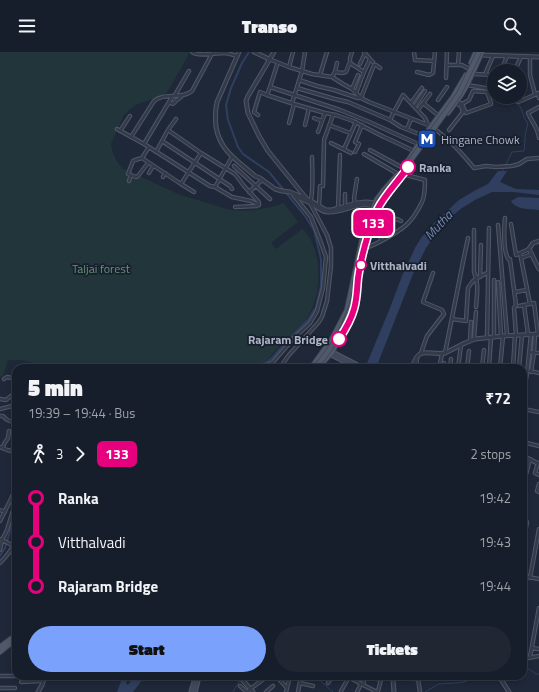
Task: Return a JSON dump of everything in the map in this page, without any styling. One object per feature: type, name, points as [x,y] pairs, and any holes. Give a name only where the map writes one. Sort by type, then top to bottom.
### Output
[{"type":"main road","points":[[314,364],[332,339],[347,310],[365,248],[375,209],[375,203],[383,191],[403,170],[424,136],[456,92],[479,53]]},
{"type":"main road","points":[[320,364],[334,344],[344,326],[352,306],[362,240],[375,209],[431,127],[456,102],[467,85],[479,53]]},
{"type":"main road","points":[[386,195],[460,94],[466,84],[479,53]]},
{"type":"main road","points":[[321,364],[331,353],[346,327],[354,309],[358,294],[356,282],[366,236],[378,202],[400,175],[456,97],[479,53]]},
{"type":"main road","points":[[325,350],[354,364]]},
{"type":"main road","points":[[346,360],[352,364]]},
{"type":"main road","points":[[0,647],[12,638]]},
{"type":"main road","points":[[0,652],[12,644]]},
{"type":"main road","points":[[191,692],[196,680]]},
{"type":"main road","points":[[195,692],[197,680]]},
{"type":"street","points":[[192,52],[195,54],[226,53],[237,56]]},
{"type":"street","points":[[239,52],[217,102],[215,110],[216,128],[219,140],[232,157],[259,179],[260,178],[282,192],[306,198]]},
{"type":"street","points":[[254,52],[289,67],[332,77],[352,89],[361,98],[431,127]]},
{"type":"street","points":[[274,52],[248,96],[246,101],[248,113],[265,147],[310,202],[327,235],[332,254],[327,301],[322,317],[318,324],[288,356],[283,364]]},
{"type":"street","points":[[289,67],[292,52]]},
{"type":"street","points":[[289,123],[294,95],[302,71],[305,52]]},
{"type":"street","points":[[320,75],[327,52]]},
{"type":"street","points":[[335,72],[345,73],[350,63],[352,52]]},
{"type":"street","points":[[414,52],[415,60],[434,61]]},
{"type":"street","points":[[417,72],[432,75],[434,72],[435,52]]},
{"type":"street","points":[[446,78],[447,52]]},
{"type":"street","points":[[458,65],[459,52]]},
{"type":"street","points":[[131,137],[154,101],[161,96],[188,94],[192,91],[213,53]]},
{"type":"street","points":[[360,64],[364,53],[373,62]]},
{"type":"street","points":[[479,53],[493,56],[539,57]]},
{"type":"street","points":[[486,72],[493,56]]},
{"type":"street","points":[[504,64],[507,56]]},
{"type":"street","points":[[518,64],[521,57]]},
{"type":"street","points":[[530,57],[530,75],[539,98]]},
{"type":"street","points":[[356,93],[370,58]]},
{"type":"street","points":[[332,77],[337,63]]},
{"type":"street","points":[[350,63],[364,72]]},
{"type":"street","points":[[361,98],[374,65],[376,64],[380,68]]},
{"type":"street","points":[[266,95],[277,65]]},
{"type":"street","points":[[447,65],[462,65],[469,69]]},
{"type":"street","points":[[144,144],[189,71]]},
{"type":"street","points":[[472,73],[487,75]]},
{"type":"street","points":[[352,89],[358,76]]},
{"type":"street","points":[[299,80],[361,98]]},
{"type":"street","points":[[467,85],[487,88]]},
{"type":"street","points":[[270,87],[340,110],[419,144]]},
{"type":"street","points":[[438,100],[447,87]]},
{"type":"street","points":[[297,88],[335,100],[348,102],[424,136]]},
{"type":"street","points":[[411,103],[422,88]]},
{"type":"street","points":[[415,106],[425,91]]},
{"type":"street","points":[[456,102],[462,104],[466,113],[491,103],[488,92],[473,91],[468,100],[462,104]]},
{"type":"street","points":[[258,115],[254,112],[260,92],[293,104],[336,114],[356,122],[384,138],[414,151]]},
{"type":"street","points":[[418,110],[430,94]]},
{"type":"street","points":[[527,98],[537,94]]},
{"type":"street","points":[[390,120],[403,95],[415,106],[431,127],[461,153],[474,168],[486,166],[512,166],[527,159],[539,158]]},
{"type":"street","points":[[169,102],[173,104],[181,97]]},
{"type":"street","points":[[449,130],[463,112],[461,106],[456,102]]},
{"type":"street","points":[[423,103],[439,116]]},
{"type":"street","points":[[539,107],[528,113],[536,127],[539,138]]},
{"type":"street","points":[[304,126],[309,108]]},
{"type":"street","points":[[318,132],[325,112]]},
{"type":"street","points":[[316,213],[320,208],[320,186],[323,186],[324,141],[333,114]]},
{"type":"street","points":[[120,131],[130,116]]},
{"type":"street","points":[[314,118],[322,121]]},
{"type":"street","points":[[156,152],[176,119]]},
{"type":"street","points":[[407,129],[411,119]]},
{"type":"street","points":[[344,149],[356,122]]},
{"type":"street","points":[[329,125],[350,133]]},
{"type":"street","points":[[355,152],[359,144],[355,142],[362,125]]},
{"type":"street","points":[[117,129],[149,147],[210,186],[215,187],[232,197],[259,204]]},
{"type":"street","points":[[168,130],[201,153],[236,174],[244,186],[259,202],[259,204]]},
{"type":"street","points":[[162,141],[220,179],[232,189]]},
{"type":"street","points":[[331,143],[351,153]]},
{"type":"street","points":[[148,162],[138,176],[136,177],[129,174],[128,172],[133,161],[142,158],[149,147]]},
{"type":"street","points":[[365,248],[370,247],[390,236],[411,221],[422,202],[425,180],[406,175],[403,170],[370,150]]},
{"type":"street","points":[[181,184],[201,153]]},
{"type":"street","points":[[364,154],[398,174]]},
{"type":"street","points":[[338,209],[340,155]]},
{"type":"street","points":[[215,187],[232,157]]},
{"type":"street","points":[[310,202],[312,157]]},
{"type":"street","points":[[142,158],[194,192]]},
{"type":"street","points":[[149,173],[153,166]]},
{"type":"street","points":[[234,166],[270,199]]},
{"type":"street","points":[[236,174],[240,172]]},
{"type":"street","points":[[163,177],[165,173]]},
{"type":"street","points":[[129,181],[131,175]]},
{"type":"street","points":[[249,192],[256,185],[259,179]]},
{"type":"street","points":[[355,204],[354,198],[357,179]]},
{"type":"street","points":[[270,364],[274,362],[294,338],[310,323],[317,311],[323,288],[326,257],[310,217],[290,193]]},
{"type":"street","points":[[345,194],[345,208]]},
{"type":"street","points":[[294,196],[329,212],[368,201],[375,203]]},
{"type":"street","points":[[235,207],[257,206],[259,204]]},
{"type":"street","points":[[320,208],[332,210],[367,204],[375,209]]},
{"type":"street","points":[[379,216],[387,220],[397,218],[401,221]]},
{"type":"street","points":[[505,218],[506,258],[510,260],[516,305],[514,308],[516,335],[513,364]]},
{"type":"street","points":[[385,238],[384,230],[387,220]]},
{"type":"street","points":[[380,222],[379,228],[381,241]]},
{"type":"street","points":[[511,224],[516,255],[529,249],[533,243],[539,241]]},
{"type":"street","points":[[498,225],[507,335]]},
{"type":"street","points":[[389,228],[390,236]]},
{"type":"street","points":[[489,228],[487,273],[491,337]]},
{"type":"street","points":[[474,230],[474,272],[479,277]]},
{"type":"street","points":[[440,364],[452,319],[468,238]]},
{"type":"street","points":[[476,307],[481,245]]},
{"type":"street","points":[[529,249],[539,269]]},
{"type":"street","points":[[520,253],[530,304]]},
{"type":"street","points":[[521,258],[532,254]]},
{"type":"street","points":[[415,364],[418,356],[422,353],[427,336],[444,314],[442,310],[423,302],[433,273]]},
{"type":"street","points":[[452,319],[466,321],[468,288],[479,277],[487,273]]},
{"type":"street","points":[[489,364],[494,280]]},
{"type":"street","points":[[498,282],[502,336],[500,364]]},
{"type":"street","points":[[515,292],[527,290]]},
{"type":"street","points":[[519,306],[534,303],[534,353],[527,378]]},
{"type":"street","points":[[524,305],[534,334],[529,352],[529,371]]},
{"type":"street","points":[[472,340],[476,312]]},
{"type":"street","points":[[471,322],[472,340]]},
{"type":"street","points":[[519,364],[522,334]]},
{"type":"street","points":[[422,353],[444,353],[472,340],[507,335],[534,334]]},
{"type":"street","points":[[459,364],[461,345]]},
{"type":"street","points":[[482,364],[484,350]]},
{"type":"street","points":[[467,364],[469,351]]},
{"type":"street","points":[[529,352],[539,353]]},
{"type":"street","points":[[450,364],[451,359]]},
{"type":"street","points":[[529,371],[539,373]]},
{"type":"street","points":[[4,379],[7,377],[12,378]]},
{"type":"street","points":[[0,399],[8,399],[12,396]]},
{"type":"street","points":[[0,410],[12,406]]},
{"type":"street","points":[[527,410],[539,412]]},
{"type":"street","points":[[0,416],[3,416],[8,421],[12,421]]},
{"type":"street","points":[[9,431],[8,438],[1,448],[12,451]]},
{"type":"street","points":[[527,443],[539,446]]},
{"type":"street","points":[[527,458],[538,464],[535,473],[539,475]]},
{"type":"street","points":[[527,470],[530,459]]},
{"type":"street","points":[[539,484],[537,491],[539,492]]},
{"type":"street","points":[[0,521],[12,498]]},
{"type":"street","points":[[0,510],[5,512]]},
{"type":"street","points":[[0,550],[2,540],[12,513]]},
{"type":"street","points":[[530,578],[539,529]]},
{"type":"street","points":[[2,540],[12,545]]},
{"type":"street","points":[[0,563],[12,549]]},
{"type":"street","points":[[527,577],[539,579]]},
{"type":"street","points":[[530,657],[539,608]]},
{"type":"street","points":[[532,648],[539,649]]},
{"type":"street","points":[[527,658],[539,656]]},
{"type":"street","points":[[0,676],[12,676]]},
{"type":"street","points":[[242,680],[250,691]]},
{"type":"street","points":[[250,691],[263,680]]},
{"type":"street","points":[[280,680],[287,688]]},
{"type":"street","points":[[286,692],[289,680]]},
{"type":"street","points":[[298,692],[300,680]]},
{"type":"street","points":[[341,691],[345,680]]},
{"type":"street","points":[[354,680],[377,692],[381,680]]},
{"type":"street","points":[[357,692],[364,680]]},
{"type":"street","points":[[391,680],[393,692]]},
{"type":"street","points":[[418,680],[419,691]]},
{"type":"street","points":[[502,680],[509,692]]},
{"type":"street","points":[[21,682],[43,681],[38,692]]},
{"type":"street","points":[[300,683],[313,686]]},
{"type":"street","points":[[240,686],[250,691]]},
{"type":"street","points":[[266,692],[273,686]]},
{"type":"street","points":[[0,688],[15,688]]},
{"type":"green space","name":"Taljai forest","points":[[0,52],[189,52],[167,93],[135,105],[124,115],[111,144],[116,160],[122,168],[178,194],[227,209],[241,211],[256,210],[284,203],[298,222],[271,243],[276,249],[302,229],[309,237],[317,258],[317,290],[315,301],[306,320],[270,358],[261,364],[33,364],[22,360],[8,360],[3,376],[0,377]]},
{"type":"water","name":"Mutha","points":[[498,171],[507,171],[500,182],[516,189],[539,190],[539,195],[513,192],[492,192],[475,200],[452,216],[441,227],[426,248],[413,274],[378,363],[367,364],[402,276],[421,238],[436,221],[459,200],[488,184]]},
{"type":"water","points":[[518,197],[539,198],[539,210],[519,208],[511,201]]},
{"type":"water","points":[[122,680],[127,680],[126,683],[128,685],[131,680],[142,680],[133,692],[117,692]]},
{"type":"waterway","points":[[249,52],[242,63],[231,88],[226,105],[228,120],[238,147],[243,154],[269,172],[305,216],[314,230],[321,259],[321,286],[316,307],[308,320],[273,357],[262,364]]},
{"type":"waterway","points":[[502,172],[512,152],[524,151],[525,134],[528,124],[518,104]]},
{"type":"waterway","points":[[0,556],[5,548],[12,524]]},
{"type":"waterway","points":[[527,668],[536,674],[539,674]]},
{"type":"waterway","points":[[233,692],[240,680]]},
{"type":"waterway","points":[[320,680],[333,692]]},
{"type":"waterway","points":[[425,692],[439,684],[464,682],[469,680]]},
{"type":"bus line","name":"133","points":[[339,339],[354,309],[358,294],[358,280],[365,248],[378,209],[386,195],[408,167]]},
{"type":"place","name":"Hingane Chowk","points":[[427,139]]},
{"type":"place","name":"Ranka","points":[[408,167]]},
{"type":"place","name":"Vitthalvadi","points":[[361,265]]},
{"type":"place","name":"Rajaram Bridge","points":[[339,339]]}]
